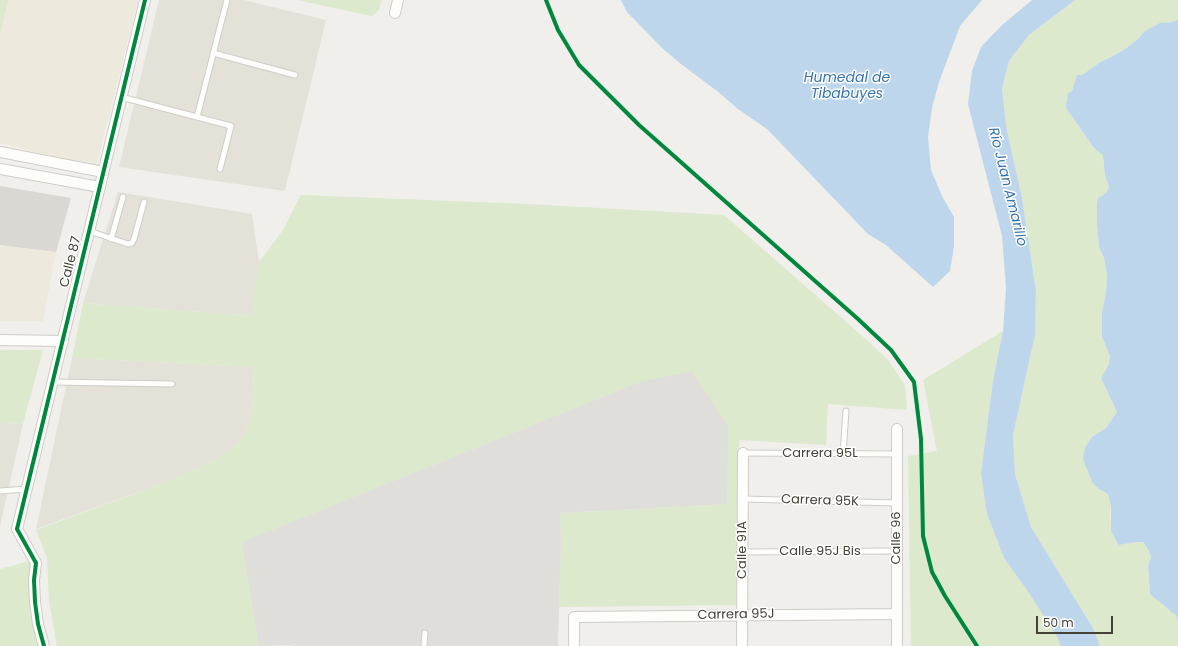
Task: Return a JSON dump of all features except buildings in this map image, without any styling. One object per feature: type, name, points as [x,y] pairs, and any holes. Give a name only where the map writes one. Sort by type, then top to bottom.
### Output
[{"type":"street","name":"Calle 87","points":[[44,646],[38,624],[35,602],[34,580],[36,563],[17,529],[145,0]]},
{"type":"street","points":[[395,13],[398,0]]},
{"type":"street","points":[[0,152],[103,172]]},
{"type":"street","points":[[0,169],[100,187]]},
{"type":"street","points":[[0,340],[62,341]]},
{"type":"street","name":"Calle 96","points":[[897,429],[897,646]]},
{"type":"street","name":"Calle 91A","points":[[742,646],[743,453]]},
{"type":"street","name":"Carrera 95J","points":[[574,646],[574,617],[897,614]]},
{"type":"lane","points":[[197,117],[227,0]]},
{"type":"lane","points":[[213,53],[295,75]]},
{"type":"lane","points":[[121,97],[231,126],[220,169]]},
{"type":"lane","points":[[111,239],[124,197]]},
{"type":"lane","points":[[89,231],[128,244],[132,243],[144,202]]},
{"type":"lane","points":[[53,382],[172,384]]},
{"type":"lane","points":[[843,454],[846,411]]},
{"type":"lane","name":"Carrera 95L","points":[[743,453],[898,454]]},
{"type":"lane","points":[[0,491],[27,489]]},
{"type":"lane","name":"Carrera 95K","points":[[743,499],[897,504]]},
{"type":"lane","name":"Calle 95J Bis","points":[[743,552],[897,551]]},
{"type":"lane","points":[[424,646],[425,633]]},
{"type":"shaded area","points":[[8,0],[138,0],[96,167],[0,143],[0,34]]},
{"type":"shaded area","points":[[159,0],[244,0],[326,20],[285,191],[119,167]]},
{"type":"shaded area","points":[[118,192],[252,214],[259,262],[253,316],[83,303]]},
{"type":"shaded area","points":[[0,245],[56,252],[43,321],[0,321]]},
{"type":"shaded area","points":[[72,358],[254,367],[252,415],[245,433],[237,445],[211,462],[161,484],[36,529]]},
{"type":"shaded area","points":[[692,371],[728,426],[727,504],[560,513],[561,544],[558,646],[259,646],[242,542],[640,382]]},
{"type":"shaded area","points":[[0,423],[23,424],[0,526]]},
{"type":"green space","points":[[0,0],[8,0],[0,34]]},
{"type":"green space","points":[[297,0],[382,0],[379,10],[372,16]]},
{"type":"green space","points":[[1075,0],[1178,0],[1178,20],[1166,22],[1145,31],[1124,50],[1099,63],[1082,75],[1077,75],[1066,103],[1066,108],[1094,148],[1103,155],[1105,176],[1109,187],[1107,192],[1097,204],[1099,247],[1104,258],[1107,276],[1106,293],[1102,311],[1102,337],[1110,356],[1109,364],[1101,378],[1117,412],[1106,428],[1092,437],[1099,489],[1108,494],[1111,506],[1110,517],[1117,545],[1143,542],[1148,549],[1151,557],[1148,566],[1150,594],[1176,615],[1178,623],[1178,646],[1100,646],[1093,628],[1031,527],[1015,474],[1013,435],[1035,335],[1036,291],[1022,198],[1006,126],[1002,88],[1009,61],[1029,35]]},
{"type":"green space","points":[[301,195],[527,204],[724,215],[889,361],[905,385],[907,410],[828,404],[826,445],[739,440],[736,605],[559,607],[561,544],[560,513],[727,504],[640,382],[243,542],[259,646],[57,646],[49,601],[47,558],[36,530],[161,484],[211,462],[237,445],[245,433],[252,415],[254,367],[72,358],[83,303],[253,316],[255,286],[259,262],[283,230]]},
{"type":"green space","points":[[1003,331],[993,380],[981,473],[987,514],[1004,558],[1029,593],[1056,635],[1061,646],[911,646],[908,456],[937,451],[923,380]]},
{"type":"green space","points":[[0,350],[43,350],[23,424],[0,423]]},
{"type":"green space","points":[[33,560],[35,631],[41,638],[43,646],[0,646],[0,569]]},
{"type":"water","name":"Humedal de Tibabuyes","points":[[621,0],[982,0],[960,26],[939,82],[932,108],[928,137],[931,170],[942,196],[954,217],[954,246],[950,271],[933,287],[886,245],[868,234],[767,129],[738,109],[663,49],[627,12]]},
{"type":"water","name":"Río Juan Amarillo","points":[[1032,0],[1075,0],[1029,35],[1009,61],[1002,88],[1006,126],[1022,198],[1036,291],[1035,335],[1013,435],[1015,474],[1031,527],[1093,628],[1100,646],[1061,646],[1056,635],[1029,593],[1004,558],[987,514],[981,473],[993,380],[1003,331],[1006,288],[1002,236],[968,104],[972,71],[981,47],[1001,26]]},
{"type":"water","points":[[1178,20],[1178,623],[1176,615],[1150,594],[1148,566],[1151,557],[1143,542],[1118,545],[1111,530],[1111,506],[1108,494],[1099,489],[1092,482],[1083,459],[1085,448],[1092,437],[1106,428],[1117,412],[1101,378],[1109,364],[1110,356],[1102,337],[1102,311],[1106,293],[1107,276],[1104,258],[1099,247],[1097,204],[1098,198],[1107,192],[1109,187],[1105,176],[1103,155],[1094,148],[1066,108],[1066,103],[1068,98],[1067,94],[1072,91],[1077,75],[1082,75],[1099,63],[1124,50],[1145,31],[1160,23]]},
{"type":"cycle path","points":[[44,646],[38,624],[35,602],[34,580],[36,563],[17,529],[145,0]]},
{"type":"cycle path","points":[[546,0],[558,30],[579,65],[639,125],[891,350],[914,382],[921,439],[923,536],[932,572],[945,596],[977,646]]}]
